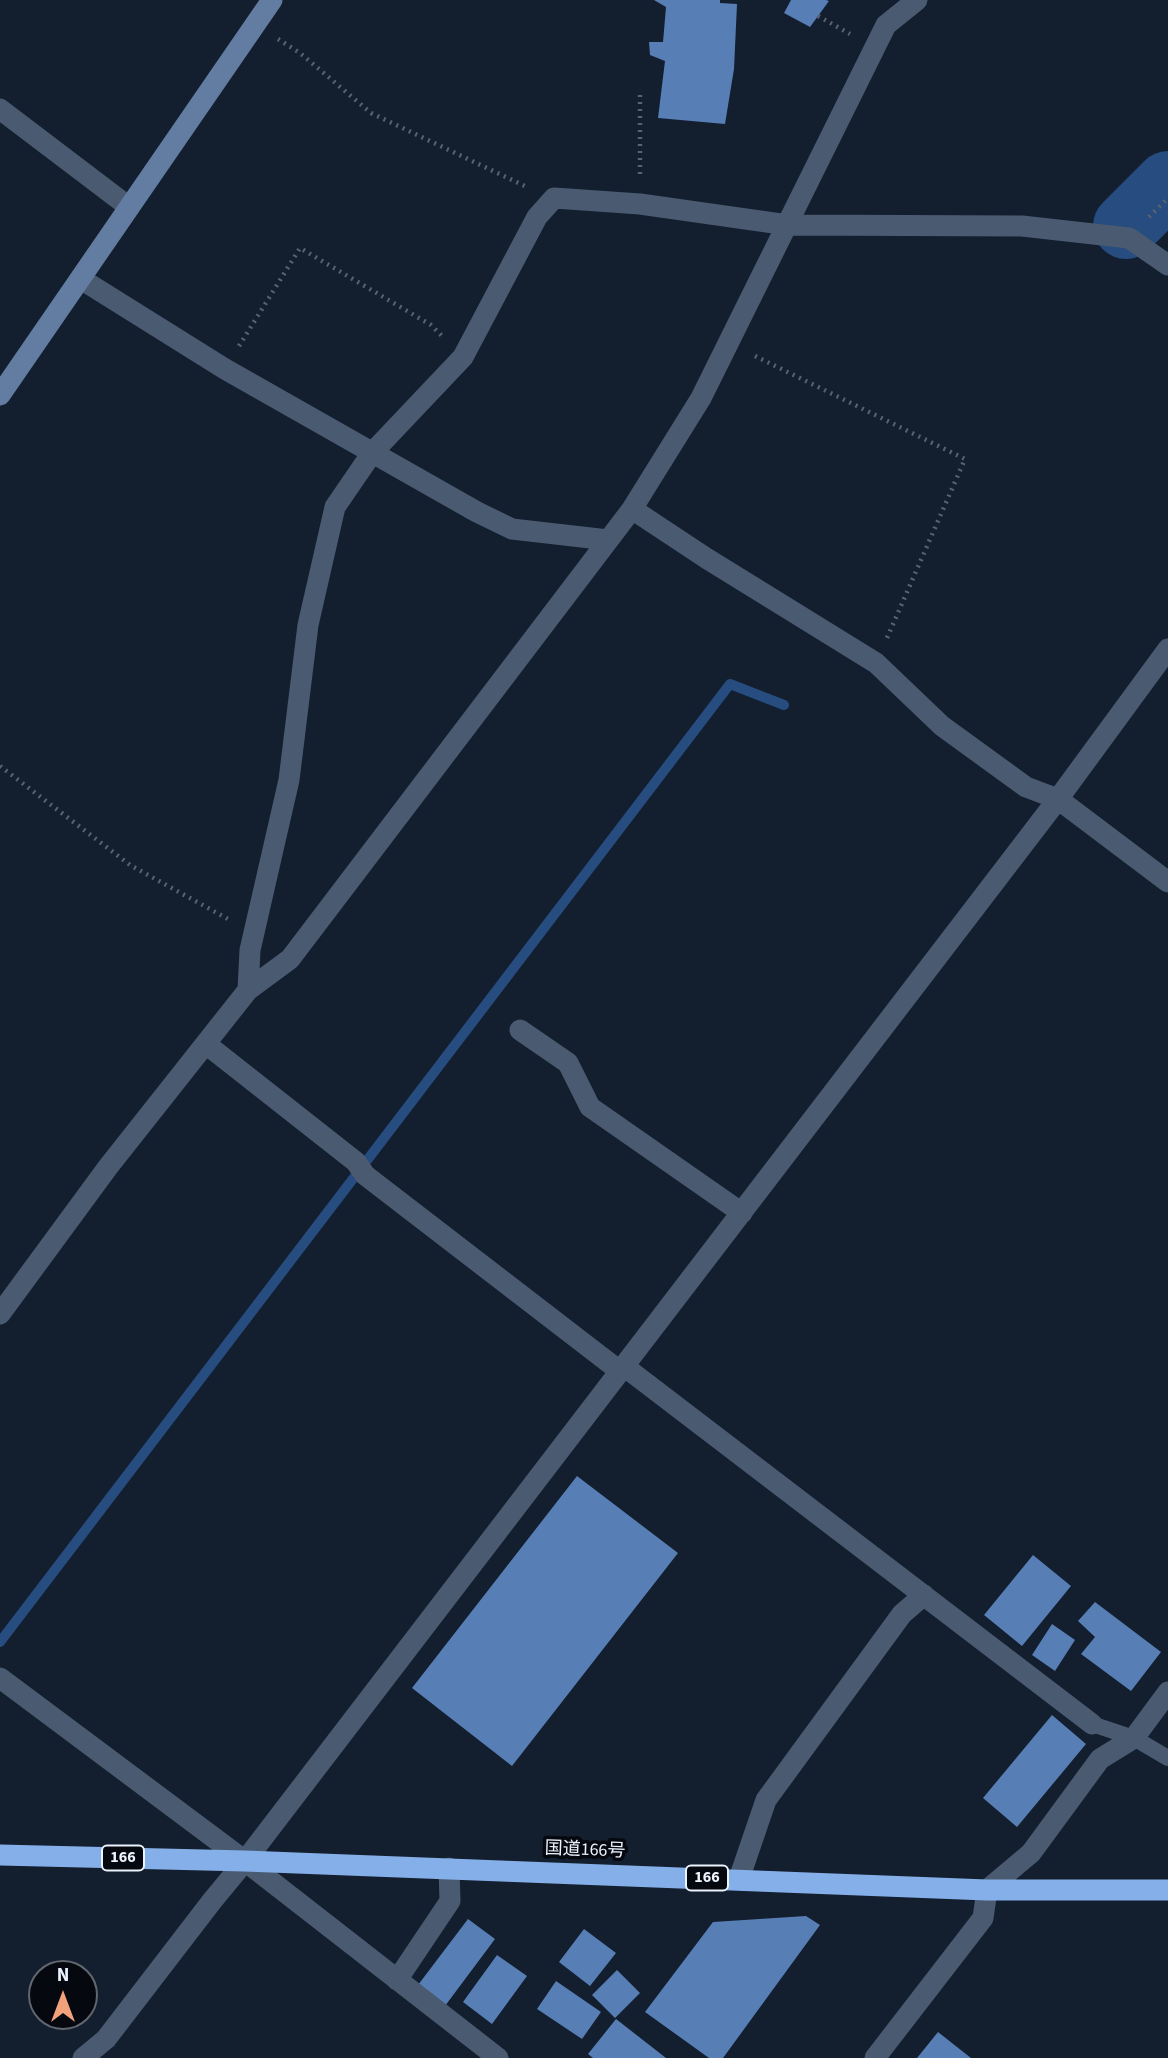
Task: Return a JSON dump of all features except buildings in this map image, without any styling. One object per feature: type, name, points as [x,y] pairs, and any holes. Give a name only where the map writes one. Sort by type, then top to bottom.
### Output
[{"type":"highway","name":"国道166号","points":[[0,1855],[449,1868],[987,1890],[1168,1890]]},
{"type":"street","points":[[4,382],[81,279],[272,0]]},
{"type":"street","points":[[0,1314],[108,1167],[248,990],[290,959],[632,509],[701,398],[886,26],[917,0]]},
{"type":"street","points":[[0,109],[129,207]]},
{"type":"street","points":[[248,990],[253,933],[289,780],[308,625],[335,507],[372,453],[463,357],[537,217],[554,198],[640,204],[788,225],[1023,226],[1129,238],[1168,265]]},
{"type":"street","points":[[81,279],[225,369],[512,529],[608,540]]},
{"type":"street","points":[[632,509],[876,663],[942,726],[1027,787],[1058,799],[1168,881]]},
{"type":"street","points":[[83,2058],[106,2039],[245,1861],[1058,799],[1168,649]]},
{"type":"street","points":[[520,1030],[568,1063],[590,1107],[742,1213]]},
{"type":"street","points":[[206,1044],[361,1168],[1092,1724]]},
{"type":"street","points":[[739,1879],[766,1800],[902,1614],[924,1595]]},
{"type":"street","points":[[0,1678],[245,1861],[498,2058]]},
{"type":"street","points":[[875,2058],[983,1917],[987,1890],[1031,1853],[1100,1759],[1134,1738],[1168,1692]]},
{"type":"street","points":[[397,1980],[450,1900],[449,1868]]},
{"type":"lane","points":[[1092,1724],[1134,1738],[1168,1758]]},
{"type":"path","points":[[256,26],[300,53],[371,113],[554,198]]},
{"type":"path","points":[[640,95],[640,204]]},
{"type":"path","points":[[225,369],[300,248],[431,325],[463,357]]},
{"type":"path","points":[[729,344],[965,459],[876,663]]},
{"type":"path","points":[[0,766],[130,865],[253,933]]},
{"type":"waterway","points":[[1126,226],[1168,184]]},
{"type":"waterway","points":[[0,1642],[730,684],[784,705]]}]
